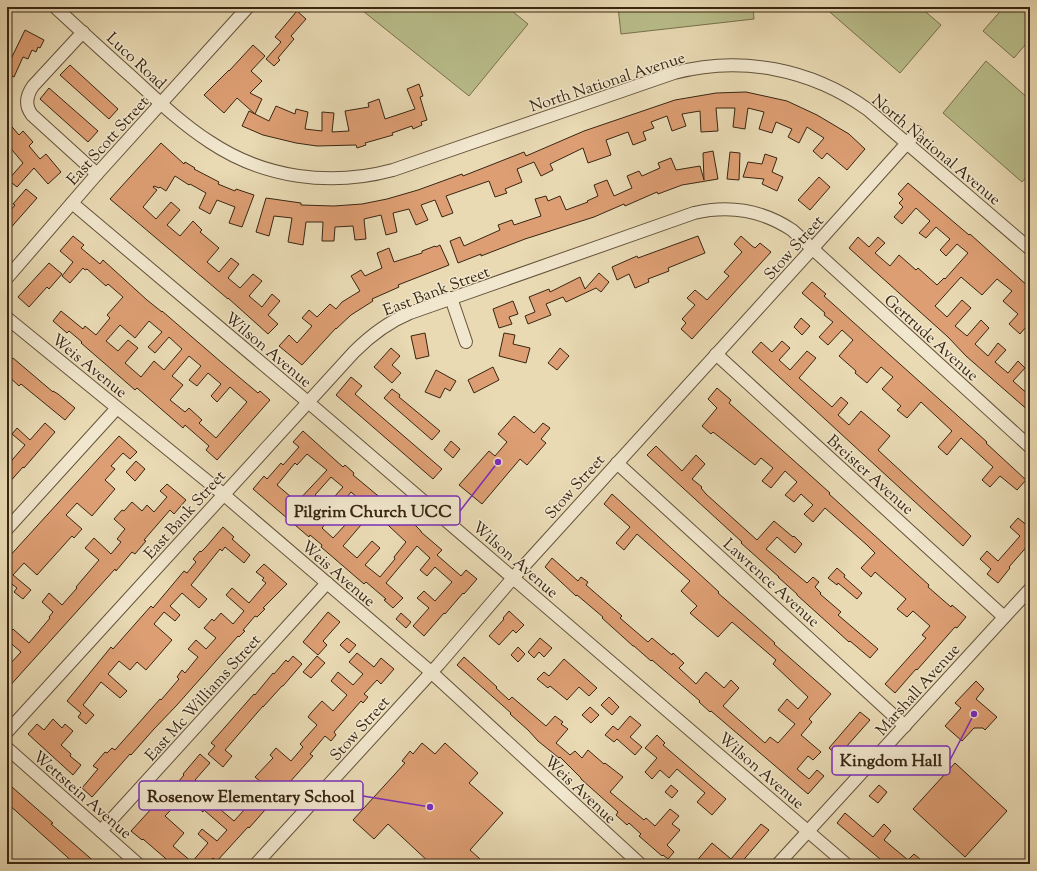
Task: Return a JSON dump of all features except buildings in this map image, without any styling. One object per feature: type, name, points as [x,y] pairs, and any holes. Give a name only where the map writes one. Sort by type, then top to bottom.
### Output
[{"type":"street","name":"Luco Road","points":[[55,7],[161,104]]},
{"type":"street","name":"East Scott Street","points":[[7,278],[97,174],[248,7]]},
{"type":"street","points":[[83,32],[31,88],[28,94],[27,103],[32,115],[97,174]]},
{"type":"street","name":"North National Avenue","points":[[161,104],[210,142],[248,162],[274,171],[292,175],[316,178],[347,178],[378,174],[401,168],[674,73],[705,67],[746,65],[771,68],[790,72],[827,85],[851,98],[867,109],[1030,249]]},
{"type":"street","name":"Stow Street","points":[[256,864],[431,672],[513,578],[917,132]]},
{"type":"street","name":"Wilson Avenue","points":[[72,203],[308,402],[846,864]]},
{"type":"street","name":"East Bank Street","points":[[7,732],[354,352],[376,332],[401,317],[451,298],[687,216],[710,210],[741,210],[768,217],[792,230],[812,249]]},
{"type":"street","name":"Gertrude Avenue","points":[[812,249],[1030,448]]},
{"type":"street","points":[[451,298],[466,342]]},
{"type":"street","name":"Weis Avenue","points":[[7,318],[223,494],[431,672],[640,864]]},
{"type":"street","name":"Breister Avenue","points":[[716,354],[1004,617]]},
{"type":"street","points":[[7,530],[117,408]]},
{"type":"street","name":"Lawrence Avenue","points":[[617,463],[905,726]]},
{"type":"street","name":"East Mc Williams Street","points":[[101,831],[327,583]]},
{"type":"street","name":"Marshall Avenue","points":[[778,864],[1030,589]]},
{"type":"street","name":"Wettstein Avenue","points":[[7,748],[138,864]]},
{"type":"green space","points":[[358,7],[507,7],[528,24],[469,96]]},
{"type":"green space","points":[[618,7],[753,7],[754,19],[621,34]]},
{"type":"green space","points":[[824,7],[920,7],[941,25],[900,73]]},
{"type":"green space","points":[[1004,7],[1030,7],[1030,39],[1014,58],[983,31]]},
{"type":"green space","points":[[986,61],[1030,100],[1030,173],[1022,182],[943,113]]},
{"type":"place","name":"Pilgrim Church UCC","points":[[498,462]]},
{"type":"place","name":"Kingdom Hall","points":[[974,714]]},
{"type":"place","name":"Rosenow Elementary School","points":[[430,807]]}]
